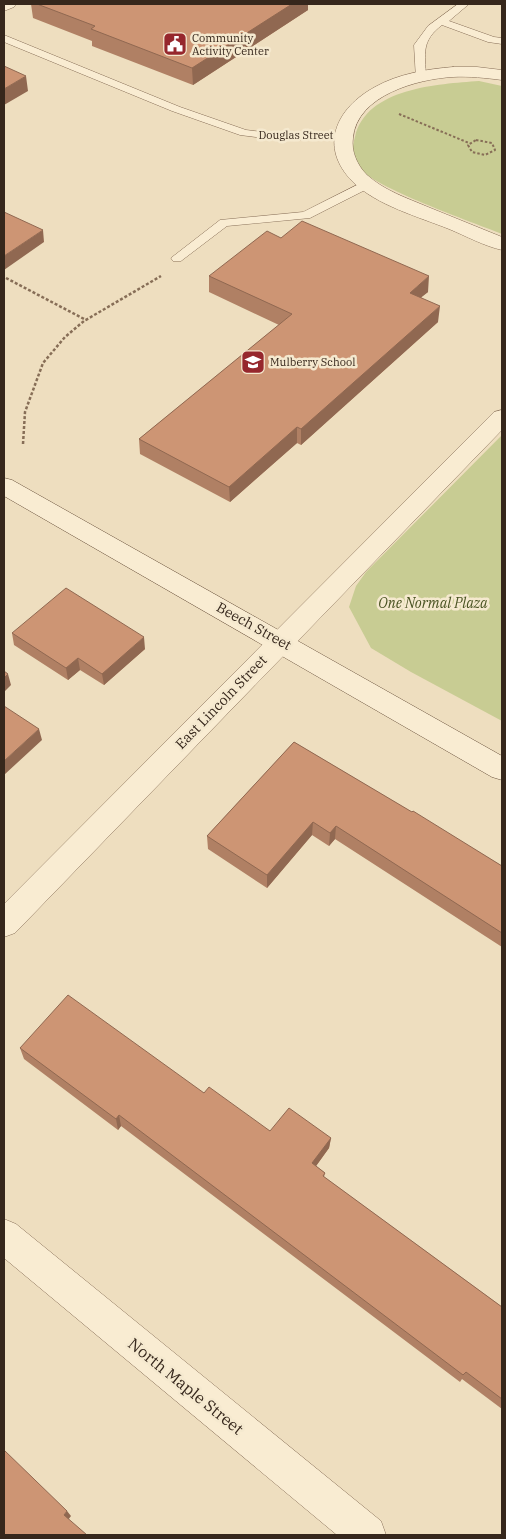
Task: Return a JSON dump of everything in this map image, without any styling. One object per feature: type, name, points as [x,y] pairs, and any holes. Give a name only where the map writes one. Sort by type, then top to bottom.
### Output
[{"type":"street","points":[[4,6],[8,4]]},
{"type":"street","points":[[341,136],[355,110],[366,101],[402,82],[420,77],[462,71],[502,74]]},
{"type":"street","name":"Douglas Street","points":[[341,136],[344,155],[356,176],[365,185],[380,194],[502,244]]},
{"type":"street","name":"East Lincoln Street","points":[[4,924],[502,417]]},
{"type":"street","name":"Beech Street","points":[[4,486],[280,641],[502,769]]},
{"type":"street","name":"North Maple Street","points":[[4,1236],[367,1535]]},
{"type":"lane","points":[[420,77],[419,45],[432,28],[464,4]]},
{"type":"lane","points":[[440,21],[492,40],[502,41]]},
{"type":"lane","name":"Douglas Street","points":[[4,38],[176,109],[244,133],[279,137],[341,136]]},
{"type":"lane","points":[[178,258],[224,223],[306,215],[365,185]]},
{"type":"path","points":[[366,101],[469,142],[485,140],[495,145],[495,150],[490,154],[476,154],[469,150],[469,142]]},
{"type":"path","points":[[23,444],[25,412],[43,363],[65,337],[86,320],[175,268],[178,258]]},
{"type":"path","points":[[6,278],[86,320]]},
{"type":"green space","points":[[479,81],[502,86],[502,234],[425,204],[382,184],[357,166],[353,156],[354,141],[362,121],[373,108],[388,99],[425,87]]},
{"type":"green space","name":"One Normal Plaza","points":[[502,435],[502,721],[371,648],[349,607],[356,586],[366,572]]},
{"type":"building","name":"Community Activity Center","points":[[37,4],[292,4],[192,68],[91,29],[95,26]]},
{"type":"building","points":[[4,66],[26,76],[4,89]]},
{"type":"building","points":[[4,212],[43,230],[4,256]]},
{"type":"building","points":[[302,221],[429,276],[410,293],[440,306],[301,429],[297,427],[229,487],[139,439],[292,314],[209,276],[267,231],[281,238]]},
{"type":"building","points":[[66,588],[144,637],[102,674],[78,658],[66,668],[12,633]]},
{"type":"building","points":[[4,706],[39,729],[4,761]]},
{"type":"building","points":[[294,742],[413,811],[502,866],[502,933],[336,826],[330,833],[313,822],[267,875],[207,836]]},
{"type":"building","points":[[68,995],[204,1093],[209,1087],[270,1131],[289,1108],[331,1138],[312,1163],[325,1173],[323,1176],[502,1307],[502,1399],[466,1372],[463,1375],[119,1115],[116,1119],[20,1048]]},
{"type":"building","points":[[4,1450],[67,1511],[64,1515],[87,1535],[4,1535]]},
{"type":"place","name":"Community Activity Center","points":[[175,44]]},
{"type":"place","name":"Mulberry School","points":[[253,362]]}]
